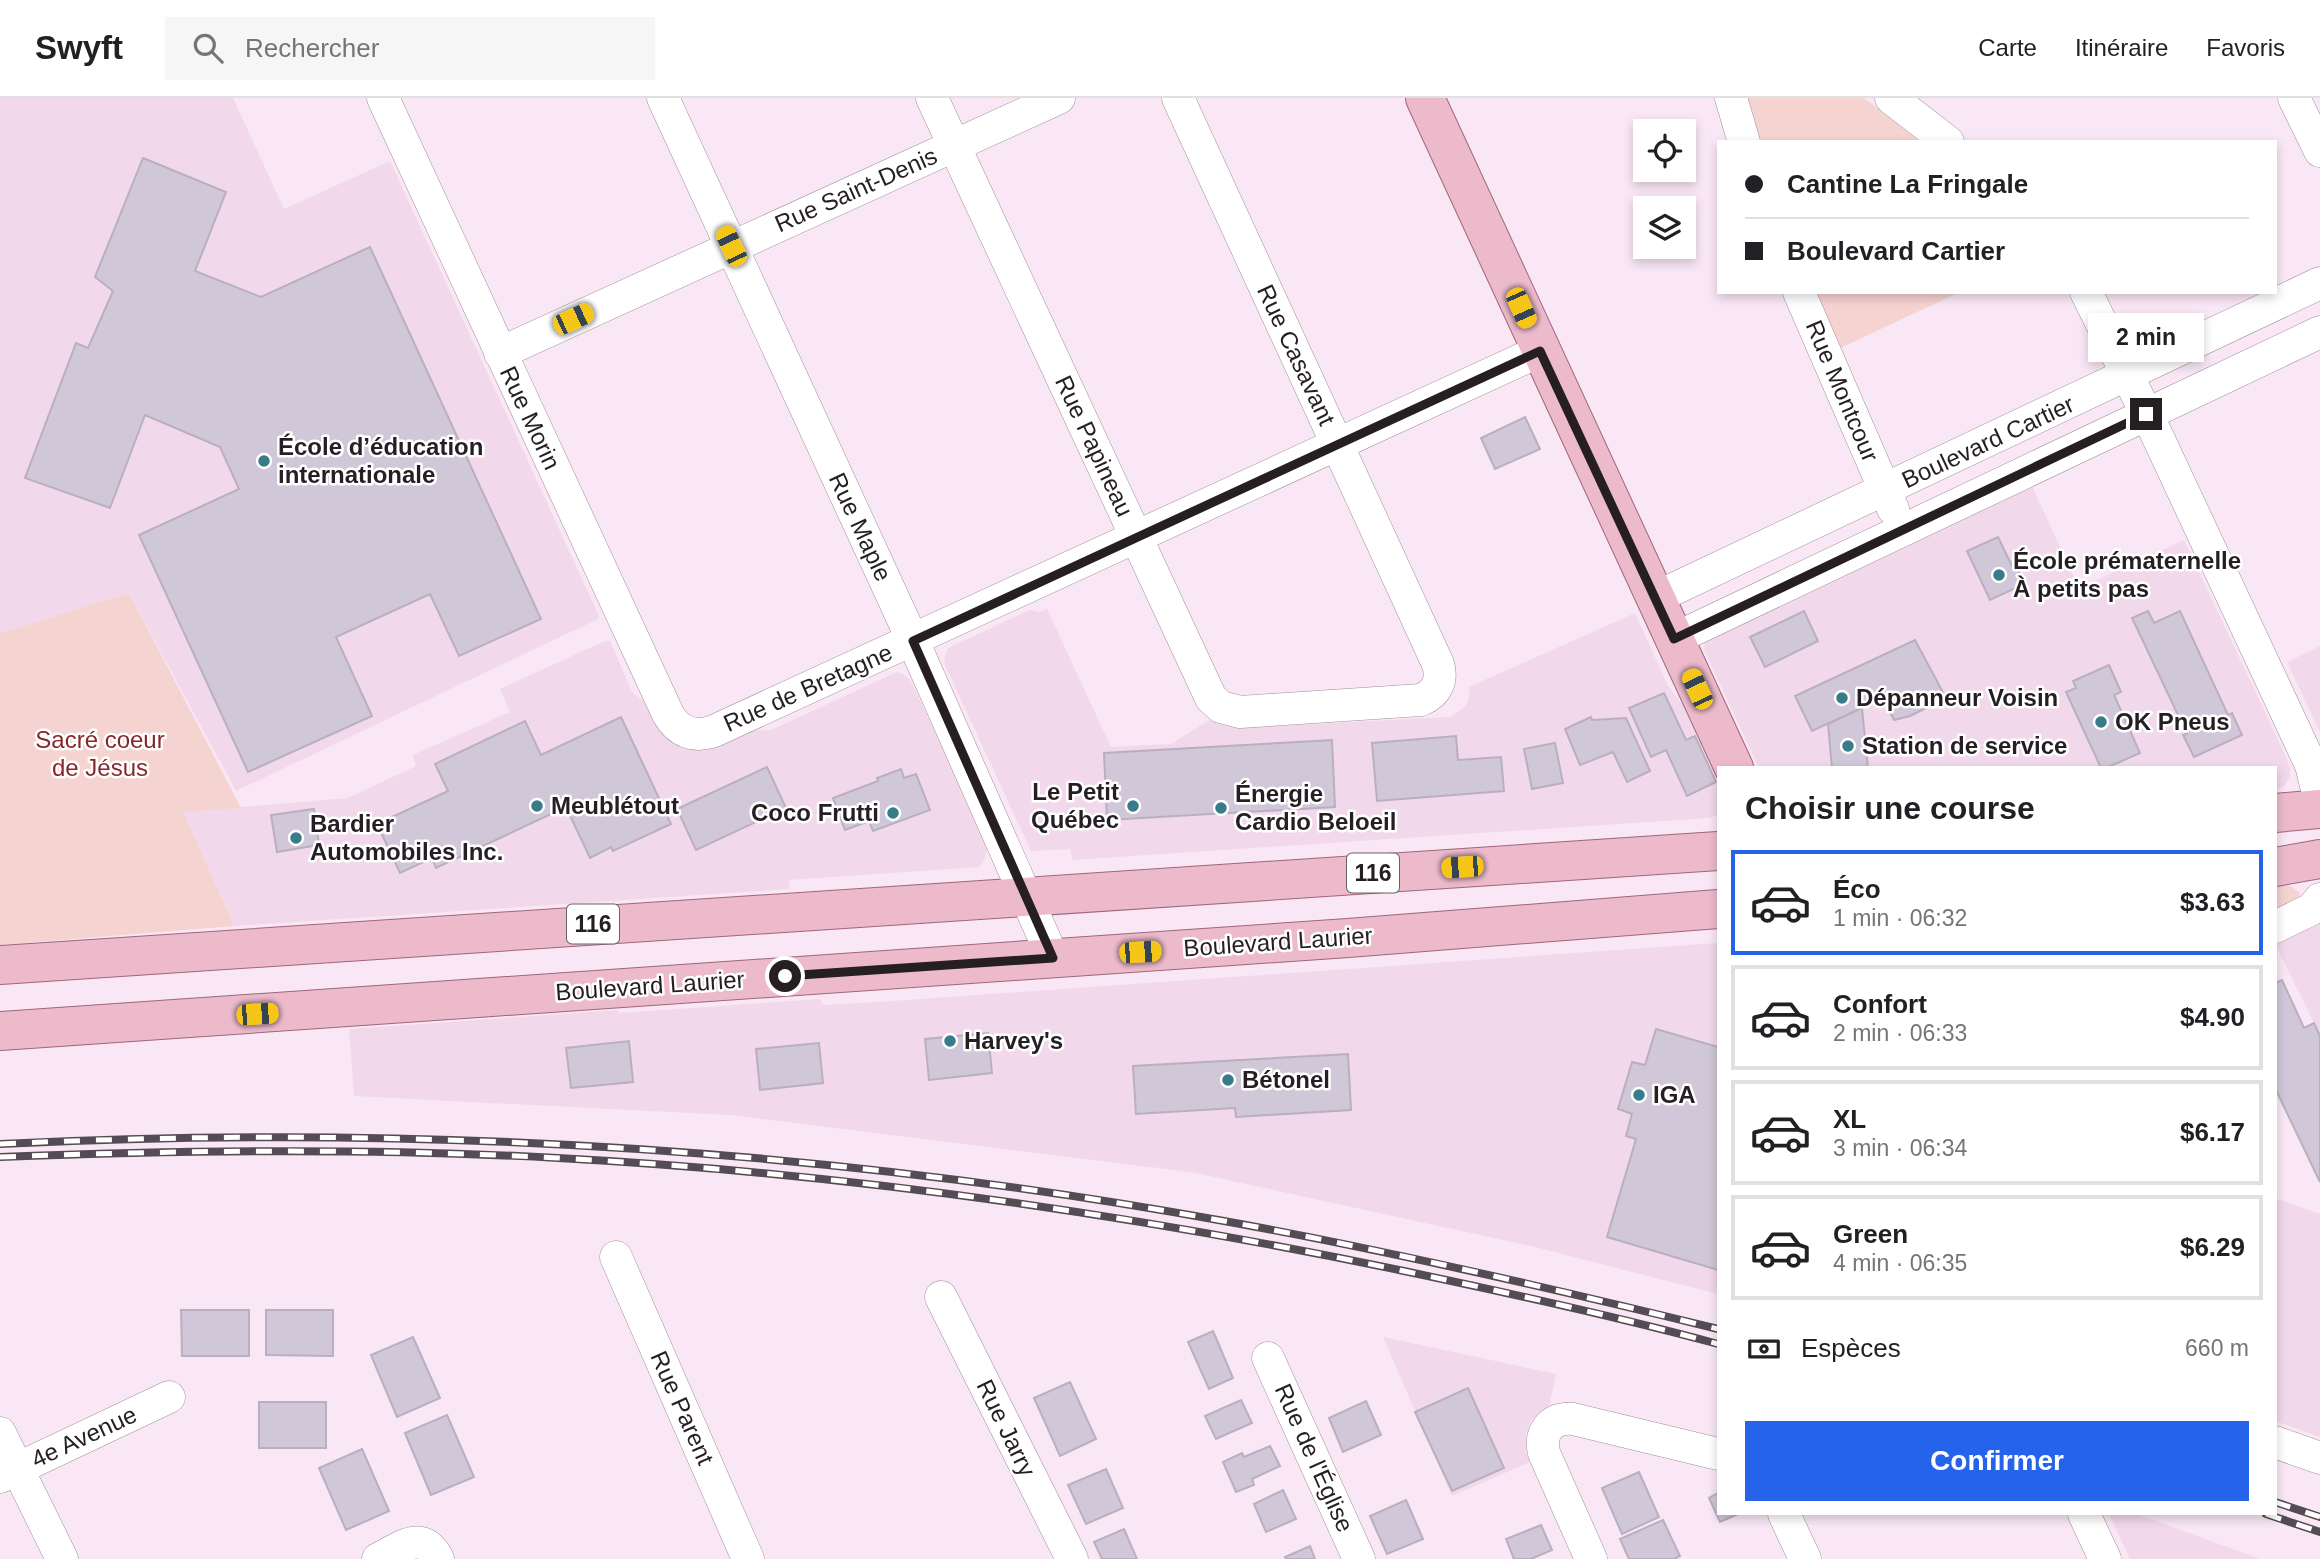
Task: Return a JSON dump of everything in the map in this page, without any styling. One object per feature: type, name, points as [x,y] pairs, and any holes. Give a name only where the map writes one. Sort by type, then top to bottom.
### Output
[{"type":"main road","points":[[1425,98],[1733,766]]},
{"type":"main road","points":[[2277,813],[2320,809]]},
{"type":"main road","name":"116","points":[[0,965],[1717,851]]},
{"type":"main road","points":[[2277,867],[2320,860]]},
{"type":"main road","name":"Boulevard Laurier","points":[[0,1031],[1717,909]]},
{"type":"street","name":"Rue Morin","points":[[383,98],[663,705],[671,720],[685,732]]},
{"type":"street","name":"Rue Maple","points":[[663,98],[913,641],[1053,958]]},
{"type":"street","name":"Rue Papineau","points":[[932,98],[1206,689],[1221,707],[1240,712],[1422,700],[1435,690]]},
{"type":"street","name":"Rue Saint-Denis","points":[[500,353],[1059,98]]},
{"type":"street","name":"Rue Casavant","points":[[1178,98],[1438,664],[1440,675],[1435,690]]},
{"type":"street","points":[[1731,98],[1743,140]]},
{"type":"street","points":[[1891,98],[1945,140]]},
{"type":"street","points":[[2294,98],[2320,150]]},
{"type":"street","name":"Boulevard Cartier","points":[[1655,598],[2320,283]]},
{"type":"street","name":"Rue Montcour","points":[[1800,294],[1901,529]]},
{"type":"street","points":[[2087,294],[2311,765],[2320,802]]},
{"type":"street","name":"Boulevard Cartier","points":[[1674,639],[2320,332]]},
{"type":"street","name":"Rue de Bretagne","points":[[685,732],[696,735],[714,731],[1540,351]]},
{"type":"street","points":[[2320,860],[2320,867]]},
{"type":"street","points":[[2277,926],[2312,909],[2320,899]]},
{"type":"street","name":"Rue Parent","points":[[616,1258],[748,1559]]},
{"type":"street","name":"Rue Jarry","points":[[941,1297],[1072,1559]]},
{"type":"street","name":"Rue de l'Église","points":[[1268,1357],[1359,1559]]},
{"type":"street","name":"4e Avenue","points":[[9,1473],[169,1397]]},
{"type":"street","points":[[1591,1559],[1544,1453],[1543,1437],[1548,1427],[1556,1420],[1573,1419],[1717,1454]]},
{"type":"street","points":[[0,1433],[9,1473],[62,1559]]},
{"type":"street","points":[[2277,1443],[2320,1458]]},
{"type":"street","points":[[1784,1515],[1805,1559]]},
{"type":"street","points":[[2084,1515],[2105,1559]]},
{"type":"street","points":[[379,1559],[415,1542],[430,1551]]},
{"type":"shaded area","name":"École d’éducation internationale","points":[[0,98],[233,98],[284,209],[390,161],[599,616],[598,619],[236,791],[129,593],[0,633]]},
{"type":"shaded area","points":[[2032,486],[2079,588],[2184,540],[2286,757],[2290,777],[2285,785],[2277,790],[2277,766],[1758,766],[1704,650],[1705,641]]},
{"type":"shaded area","points":[[1047,609],[1111,747],[1171,744],[1211,719],[1221,725],[1236,728],[1450,717],[1466,706],[1469,687],[1635,613],[1668,686],[1686,709],[1717,777],[1717,815],[1709,818],[1073,860],[1070,849],[1031,851],[944,660],[948,648],[1029,610],[1039,612]]},
{"type":"shaded area","points":[[610,641],[632,692],[645,702],[662,734],[691,749],[704,749],[751,731],[771,730],[897,672],[903,674],[911,681],[984,837],[987,850],[983,863],[979,867],[789,880],[790,889],[234,926],[182,812],[348,798],[416,766],[413,755],[510,712],[500,689]]},
{"type":"shaded area","points":[[2320,646],[2320,732],[2287,662]]},
{"type":"shaded area","points":[[2320,921],[2320,1035],[2277,948],[2277,941]]},
{"type":"shaded area","points":[[1717,943],[1717,1294],[1531,1246],[1191,1172],[729,1115],[354,1096],[349,1029],[820,999],[823,1005]]},
{"type":"shaded area","points":[[2277,1199],[2320,1214],[2320,1437],[2277,1422]]},
{"type":"shaded area","points":[[1383,1337],[1556,1374],[1549,1406],[1531,1420],[1526,1434],[1526,1452],[1530,1462],[1452,1496]]},
{"type":"shaded area","points":[[2109,1515],[2140,1515],[2260,1559],[2130,1559]]},
{"type":"green space","points":[[1748,98],[1864,98],[1918,140],[1760,140]]},
{"type":"green space","points":[[1817,294],[1956,294],[1840,348]]},
{"type":"green space","name":"Sacré coeur de Jésus","points":[[129,593],[241,808],[183,812],[234,926],[0,945],[0,633]]},
{"type":"green space","points":[[2289,885],[2300,893],[2300,898],[2277,912],[2277,887]]},
{"type":"building","points":[[143,158],[226,192],[195,271],[261,297],[370,247],[541,619],[459,656],[430,594],[336,637],[372,716],[248,772],[139,535],[239,489],[220,447],[145,415],[110,508],[25,478],[76,343],[88,348],[113,291],[95,277]]},
{"type":"building","points":[[1525,417],[1540,449],[1495,469],[1481,438]]},
{"type":"building","name":"École prématernelle À petits pas","points":[[1998,537],[2024,584],[1990,600],[1967,551]]},
{"type":"building","points":[[1804,611],[1818,641],[1765,667],[1750,637]]},
{"type":"building","points":[[2148,611],[2154,623],[2180,611],[2228,715],[2232,713],[2242,735],[2194,757],[2183,735],[2187,734],[2132,618]]},
{"type":"building","points":[[1915,640],[1946,698],[1910,716],[1894,720],[1883,698],[1812,731],[1795,696]]},
{"type":"building","points":[[2109,665],[2121,692],[2114,695],[2140,753],[2111,766],[2100,766],[2066,692],[2076,688],[2073,681]]},
{"type":"building","points":[[1664,693],[1686,740],[1695,736],[1716,782],[1687,796],[1666,750],[1651,757],[1629,708]]},
{"type":"building","name":"Station de service","points":[[1862,708],[1868,766],[1832,766],[1828,724]]},
{"type":"building","points":[[621,717],[671,824],[613,851],[611,847],[590,858],[566,807],[436,868],[432,858],[400,873],[377,824],[448,791],[435,764],[525,721],[541,755]]},
{"type":"building","points":[[1591,717],[1592,720],[1626,718],[1650,771],[1627,782],[1613,752],[1580,765],[1565,729]]},
{"type":"building","points":[[1456,736],[1458,760],[1501,757],[1504,791],[1377,801],[1372,743]]},
{"type":"building","points":[[1332,740],[1335,807],[1107,820],[1104,753]]},
{"type":"building","points":[[1555,743],[1563,783],[1532,789],[1524,749]]},
{"type":"building","points":[[767,767],[786,808],[696,850],[677,809]]},
{"type":"building","points":[[901,769],[904,778],[916,774],[930,810],[873,831],[869,821],[845,830],[833,798]]},
{"type":"building","points":[[314,809],[319,845],[277,852],[271,815]]},
{"type":"building","points":[[2282,980],[2304,1028],[2314,1023],[2320,1036],[2320,1182],[2277,1092],[2277,982]]},
{"type":"building","points":[[1656,1029],[1717,1047],[1717,1270],[1607,1237],[1636,1139],[1626,1136],[1632,1114],[1618,1109],[1632,1062],[1645,1065]]},
{"type":"building","points":[[988,1033],[992,1073],[929,1080],[925,1039]]},
{"type":"building","points":[[629,1041],[633,1082],[571,1088],[566,1048]]},
{"type":"building","points":[[819,1043],[823,1083],[760,1090],[756,1049]]},
{"type":"building","points":[[1348,1054],[1351,1110],[1236,1117],[1235,1108],[1136,1114],[1133,1066]]},
{"type":"building","points":[[181,1310],[249,1310],[249,1356],[182,1356]]},
{"type":"building","points":[[266,1310],[333,1310],[333,1356],[266,1355]]},
{"type":"building","points":[[1213,1331],[1233,1378],[1209,1389],[1188,1342]]},
{"type":"building","points":[[413,1337],[440,1398],[397,1417],[371,1355]]},
{"type":"building","points":[[1070,1382],[1096,1439],[1060,1456],[1034,1398]]},
{"type":"building","points":[[1468,1388],[1504,1468],[1452,1491],[1415,1412]]},
{"type":"building","points":[[1241,1400],[1252,1423],[1216,1439],[1205,1416]]},
{"type":"building","points":[[1366,1401],[1381,1435],[1343,1452],[1329,1418]]},
{"type":"building","points":[[259,1402],[326,1402],[326,1448],[259,1448]]},
{"type":"building","points":[[447,1415],[474,1477],[431,1495],[405,1433]]},
{"type":"building","points":[[1270,1446],[1280,1466],[1252,1479],[1254,1485],[1236,1492],[1223,1462],[1242,1453],[1244,1457]]},
{"type":"building","points":[[362,1449],[389,1511],[346,1530],[319,1468]]},
{"type":"building","points":[[1106,1469],[1123,1508],[1086,1524],[1068,1485]]},
{"type":"building","points":[[1639,1472],[1659,1517],[1622,1534],[1602,1488]]},
{"type":"building","points":[[1283,1490],[1296,1519],[1266,1532],[1254,1504]]},
{"type":"building","points":[[1717,1494],[1717,1515],[1736,1515],[1720,1522],[1709,1498]]},
{"type":"building","points":[[1406,1500],[1423,1539],[1387,1554],[1370,1516]]},
{"type":"building","points":[[1663,1520],[1680,1556],[1674,1559],[1629,1559],[1620,1539]]},
{"type":"building","points":[[1541,1525],[1552,1550],[1531,1559],[1514,1559],[1506,1539]]},
{"type":"building","points":[[1124,1529],[1137,1559],[1102,1559],[1094,1542]]},
{"type":"building","points":[[1310,1546],[1315,1559],[1285,1557]]},
{"type":"railway","points":[[0,1144],[307,1137],[461,1140],[767,1159],[920,1175],[1072,1196],[1349,1245],[1596,1299],[1717,1329]]},
{"type":"railway","points":[[0,1157],[279,1151],[488,1155],[665,1165],[877,1185],[1089,1214],[1299,1250],[1522,1296],[1717,1344]]},
{"type":"railway","points":[[2277,1503],[2320,1517]]},
{"type":"railway","points":[[2269,1515],[2320,1532]]},
{"type":"place","name":"École d’éducation internationale","points":[[264,461]]},
{"type":"place","name":"École prématernelle À petits pas","points":[[1999,575]]},
{"type":"place","name":"Dépanneur Voisin","points":[[1842,698]]},
{"type":"place","name":"OK Pneus","points":[[2101,722]]},
{"type":"place","name":"Station de service","points":[[1848,746]]},
{"type":"place","name":"Meublétout","points":[[537,806]]},
{"type":"place","name":"Le Petit Québec","points":[[1133,806]]},
{"type":"place","name":"Énergie Cardio Beloeil","points":[[1221,808]]},
{"type":"place","name":"Coco Frutti","points":[[893,813]]},
{"type":"place","name":"Bardier Automobiles Inc.","points":[[296,838]]},
{"type":"place","name":"Harvey's","points":[[950,1041]]},
{"type":"place","name":"Bétonel","points":[[1228,1080]]},
{"type":"place","name":"IGA","points":[[1639,1095]]},
{"type":"route","points":[[785,976],[1053,958],[913,641],[1540,351],[1674,639],[2146,414]]}]
